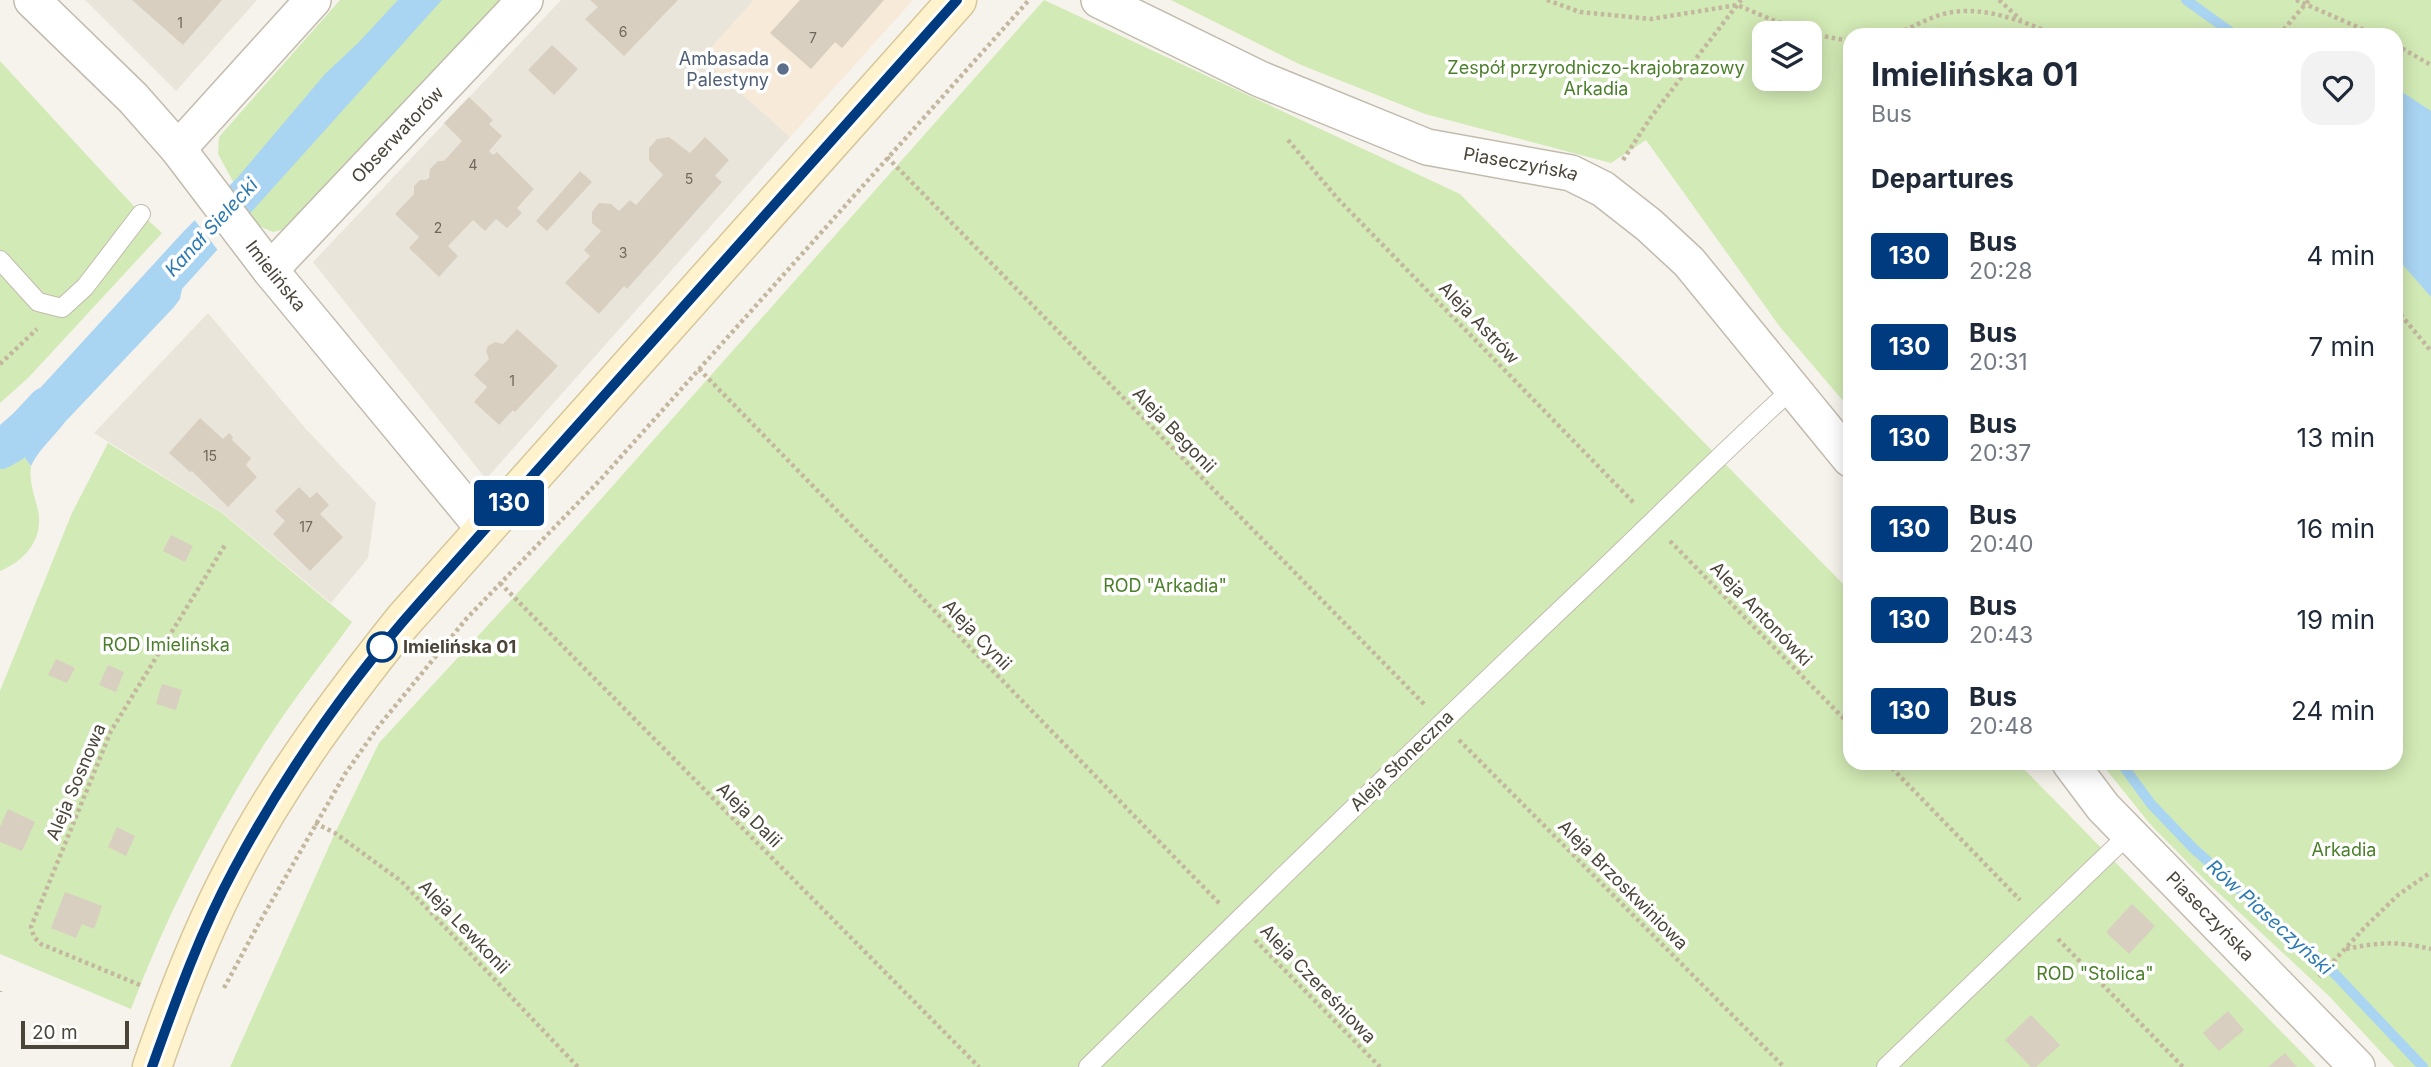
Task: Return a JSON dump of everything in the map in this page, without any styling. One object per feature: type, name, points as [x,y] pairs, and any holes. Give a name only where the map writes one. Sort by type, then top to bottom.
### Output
[{"type":"street","name":"Imielińska","points":[[32,0],[133,98],[178,149],[270,271],[485,530]]},
{"type":"street","points":[[178,149],[313,0]]},
{"type":"street","name":"Obserwatorów","points":[[270,271],[525,0]]},
{"type":"street","points":[[152,1067],[176,1000],[213,911],[234,869],[296,765],[375,655],[957,0]]},
{"type":"street","name":"Piaseczyńska","points":[[1099,0],[1260,79],[1427,147],[1571,173],[1603,189],[1649,225],[1689,262],[1843,451]]},
{"type":"street","name":"Piaseczyńska","points":[[2075,770],[2103,807],[2357,1067]]},
{"type":"lane","points":[[0,260],[38,302],[62,308],[85,287],[141,214]]},
{"type":"lane","name":"Aleja Słoneczna","points":[[1088,1067],[1442,722],[1653,522],[1718,456],[1792,389]]},
{"type":"lane","points":[[1886,1067],[2129,834]]},
{"type":"path","points":[[220,996],[315,823],[378,727],[467,618],[601,479],[1029,0]]},
{"type":"path","points":[[1547,0],[1580,12],[1651,19],[1739,2],[1775,21],[1843,40]]},
{"type":"path","points":[[1999,0],[2021,20]]},
{"type":"path","points":[[2297,0],[2306,1],[2362,28]]},
{"type":"path","points":[[2285,28],[2306,1]]},
{"type":"path","points":[[1603,189],[1651,117],[1739,2]]},
{"type":"path","points":[[1908,28],[1943,14],[1972,11],[2021,20],[2040,28]]},
{"type":"path","points":[[2403,49],[2431,65]]},
{"type":"path","name":"Aleja Astrów","points":[[1288,140],[1338,199],[1653,522]]},
{"type":"path","name":"Aleja Begonii","points":[[887,157],[1442,722]]},
{"type":"path","points":[[0,364],[62,308]]},
{"type":"path","points":[[2403,317],[2431,351]]},
{"type":"path","name":"Aleja Cynii","points":[[699,369],[1236,921]]},
{"type":"path","name":"Aleja Antonówki","points":[[1653,522],[1843,718]]},
{"type":"path","name":"Aleja Sosnowa","points":[[140,985],[41,944],[34,937],[31,927],[111,731],[225,545]]},
{"type":"path","name":"Aleja Dalii","points":[[500,583],[979,1067]]},
{"type":"path","name":"Aleja Brzoskwiniowa","points":[[1442,722],[1784,1067]]},
{"type":"path","points":[[1893,770],[2183,1067]]},
{"type":"path","name":"Aleja Lewkonii","points":[[315,823],[401,881],[578,1067]]},
{"type":"path","points":[[2322,974],[2398,895],[2431,873]]},
{"type":"path","name":"Aleja Czereśniowa","points":[[1236,921],[1380,1067]]},
{"type":"path","points":[[2345,950],[2373,943],[2400,942],[2431,949]]},
{"type":"shaded area","points":[[85,0],[257,0],[176,91]]},
{"type":"shaded area","points":[[561,0],[754,0],[702,58],[790,137],[486,479],[313,262]]},
{"type":"shaded area","name":"Ambasada Palestyny","points":[[754,0],[913,0],[790,137],[702,58]]},
{"type":"shaded area","points":[[208,313],[305,428],[376,503],[368,558],[331,603],[223,513],[94,433]]},
{"type":"green space","points":[[340,0],[504,0],[285,229],[273,232],[257,225],[218,154],[219,137]]},
{"type":"green space","name":"ROD \"Arkadia\"","points":[[1044,0],[1460,194],[1843,584],[1843,770],[2025,770],[2316,1067],[230,1067],[335,833],[379,743],[514,597]]},
{"type":"green space","name":"Arkadia","points":[[1171,0],[2431,0],[2431,1067],[2395,1067],[2329,996],[2209,884],[2150,824],[2107,770],[2403,770],[2403,28],[1843,28],[1843,401],[1780,327],[1646,140],[1611,163],[1425,114],[1301,65]]},
{"type":"green space","points":[[0,61],[141,214],[162,233],[29,377],[0,403]]},
{"type":"green space","name":"ROD Imielińska","points":[[108,443],[222,513],[352,622],[275,727],[245,775],[191,873],[131,1009],[0,954],[0,691],[72,513]]},
{"type":"green space","points":[[9,444],[19,450],[31,466],[31,483],[39,521],[31,548],[9,567],[0,571],[0,446]]},
{"type":"water","points":[[398,0],[442,0],[182,289],[180,299],[174,307],[65,422],[31,466],[19,450],[9,444],[0,446],[0,425],[31,398],[184,231],[238,177],[325,74]]},
{"type":"water","points":[[2403,93],[2431,111],[2431,297],[2403,265]]},
{"type":"pier","points":[[227,183],[253,217],[220,253],[193,218]]},
{"type":"building","points":[[132,0],[222,0],[183,45]]},
{"type":"building","points":[[590,0],[678,0],[624,56],[585,19],[598,7]]},
{"type":"building","points":[[800,0],[884,0],[842,48],[835,42],[811,69],[770,33]]},
{"type":"building","points":[[552,45],[578,69],[554,95],[528,70]]},
{"type":"building","points":[[469,97],[493,120],[489,124],[502,136],[489,151],[493,155],[497,152],[534,189],[517,208],[522,213],[507,228],[496,219],[485,231],[473,220],[448,246],[458,256],[439,277],[409,248],[419,237],[395,214],[414,194],[414,186],[420,180],[429,178],[430,169],[438,161],[444,161],[462,141],[444,123]]},
{"type":"building","points":[[669,137],[690,153],[705,137],[729,160],[715,176],[722,182],[627,289],[624,286],[599,314],[565,283],[590,256],[584,250],[601,231],[592,223],[592,212],[599,203],[611,204],[619,211],[630,200],[636,205],[663,175],[649,160],[649,148],[657,139]]},
{"type":"building","points":[[580,171],[592,182],[547,231],[536,221]]},
{"type":"building","points":[[517,329],[558,366],[515,412],[513,410],[499,425],[474,402],[487,387],[474,375],[489,359],[486,351],[488,346],[495,342],[503,344]]},
{"type":"building","points":[[200,418],[223,439],[229,433],[233,437],[232,440],[251,458],[246,465],[257,477],[228,507],[192,471],[169,453]]},
{"type":"building","points":[[299,487],[310,498],[317,492],[329,505],[320,514],[343,537],[310,571],[273,534],[285,521],[275,511]]},
{"type":"building","points":[[171,535],[193,546],[185,562],[163,551]]},
{"type":"building","points":[[56,659],[75,668],[67,683],[48,675]]},
{"type":"building","points":[[108,665],[124,672],[116,692],[99,685]]},
{"type":"building","points":[[162,684],[182,690],[176,710],[156,704]]},
{"type":"building","points":[[8,809],[35,822],[22,851],[0,842],[0,827]]},
{"type":"building","points":[[117,827],[135,836],[126,856],[108,847]]},
{"type":"building","points":[[65,892],[102,906],[94,929],[82,924],[76,938],[51,928]]},
{"type":"building","points":[[2132,904],[2155,926],[2129,954],[2106,932]]},
{"type":"building","points":[[2228,1011],[2244,1030],[2219,1051],[2203,1033]]},
{"type":"building","points":[[2031,1015],[2060,1045],[2036,1067],[2031,1067],[2005,1040]]},
{"type":"building","points":[[2285,1053],[2297,1067],[2268,1067]]},
{"type":"waterway","name":"Rów Piaseczyński","points":[[2186,0],[2225,28]]},
{"type":"waterway","name":"Kanał Sielecki","points":[[0,450],[11,444],[46,406]]},
{"type":"waterway","name":"Rów Piaseczyński","points":[[2126,770],[2151,804],[2194,849],[2335,974],[2423,1067]]},
{"type":"bus line","name":"130","points":[[152,1067],[176,1000],[213,911],[234,869],[296,765],[349,689],[403,621],[957,0]]},
{"type":"place","name":"Ambasada Palestyny","points":[[783,69]]},
{"type":"place","name":"Imielińska 01","points":[[382,647]]},
{"type":"park label","name":"Zespół przyrodniczo-krajobrazowy Arkadia","points":[[1596,78]]},
{"type":"park label","name":"ROD \"Stolica\"","points":[[2095,974]]}]
